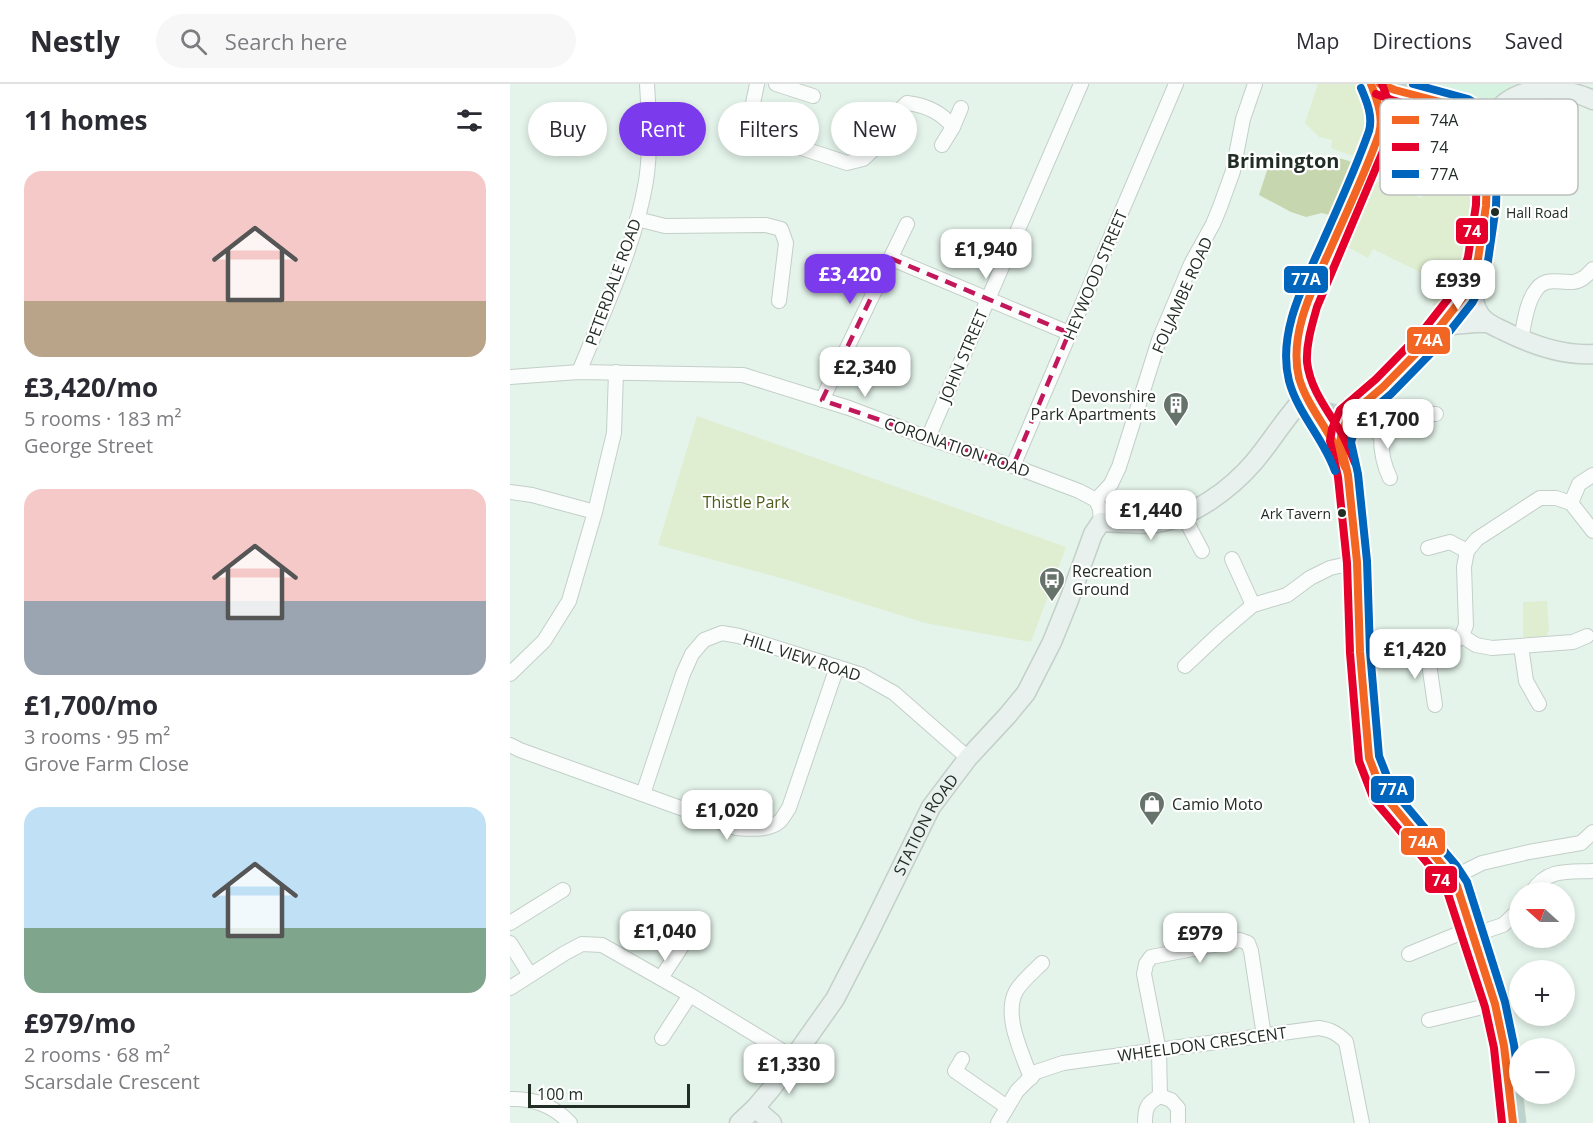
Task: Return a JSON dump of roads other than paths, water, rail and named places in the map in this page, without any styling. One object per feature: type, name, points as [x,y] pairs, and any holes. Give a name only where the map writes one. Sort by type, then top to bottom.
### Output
[{"type":"highway","points":[[1371,84],[1380,115]]},
{"type":"highway","points":[[1388,87],[1431,99]]},
{"type":"highway","points":[[1341,453],[1310,403],[1297,363],[1300,332],[1314,286],[1380,130]]},
{"type":"highway","points":[[1486,195],[1478,259],[1472,281],[1464,296],[1441,326],[1387,382],[1352,414],[1345,424],[1340,442],[1348,475],[1357,562],[1360,652],[1369,758],[1383,794],[1457,886],[1495,1004],[1504,1046],[1513,1123]]},
{"type":"highway","points":[[1310,403],[1325,415],[1336,418],[1352,414]]},
{"type":"main road","points":[[1511,99],[1522,93],[1557,87],[1593,100]]},
{"type":"main road","points":[[1472,281],[1475,304],[1488,323]]},
{"type":"main road","points":[[1441,326],[1475,322],[1488,323],[1551,350],[1582,355],[1593,354]]},
{"type":"main road","points":[[1101,522],[1156,523],[1183,515],[1234,483],[1255,462],[1296,406],[1310,403]]},
{"type":"main road","name":"STATION ROAD","points":[[739,1123],[755,1108],[794,1058],[835,999],[931,807],[968,758],[1026,693],[1052,642],[1093,534],[1101,522]]},
{"type":"main road","points":[[755,1108],[772,1123]]},
{"type":"street","name":"PETERDALE ROAD","points":[[579,372],[619,275],[637,219],[646,180],[650,131],[647,84]]},
{"type":"street","points":[[757,84],[752,108],[755,125],[771,138],[847,163],[863,159],[875,148],[898,111],[907,103],[919,104],[945,116],[953,127]]},
{"type":"street","points":[[776,84],[813,96]]},
{"type":"street","name":"JOHN STREET","points":[[928,438],[1081,84]]},
{"type":"street","name":"HEYWOOD STREET","points":[[1013,466],[1176,84]]},
{"type":"street","name":"FOLJAMBE ROAD","points":[[1096,500],[1111,483],[1119,467],[1159,340],[1191,264],[1213,224],[1233,171],[1243,119],[1254,84]]},
{"type":"street","points":[[942,145],[961,108]]},
{"type":"street","points":[[637,219],[665,226],[766,225],[781,229],[786,243],[780,301]]},
{"type":"street","points":[[822,400],[906,224]]},
{"type":"street","points":[[890,258],[1069,333]]},
{"type":"street","points":[[1521,339],[1534,291],[1546,282],[1557,280],[1574,282],[1583,279],[1593,269]]},
{"type":"street","name":"CORONATION ROAD","points":[[510,377],[579,372],[743,375],[849,408],[928,438],[1013,466],[1079,491],[1096,500]]},
{"type":"street","points":[[510,674],[544,641],[569,601],[595,512],[614,433],[616,372]]},
{"type":"street","points":[[1390,478],[1382,458],[1381,436],[1392,425],[1407,416],[1420,413],[1436,414]]},
{"type":"street","points":[[1352,414],[1381,436]]},
{"type":"street","points":[[1571,502],[1579,484],[1593,475]]},
{"type":"street","points":[[510,492],[532,495],[595,512]]},
{"type":"street","points":[[1360,652],[1427,650],[1454,642],[1462,636],[1466,625],[1464,567],[1467,551],[1477,539],[1540,498],[1556,498],[1571,502],[1593,531]]},
{"type":"street","points":[[1096,500],[1100,509],[1101,522]]},
{"type":"street","points":[[1183,515],[1202,551]]},
{"type":"street","points":[[1428,548],[1450,542],[1467,551]]},
{"type":"street","points":[[1232,559],[1253,605]]},
{"type":"street","points":[[1185,666],[1253,605],[1287,595],[1310,578],[1330,568],[1357,562]]},
{"type":"street","name":"HILL VIEW ROAD","points":[[643,794],[683,674],[692,654],[704,640],[722,633],[739,636],[862,675],[894,693],[968,758]]},
{"type":"street","points":[[1462,636],[1483,647],[1492,648],[1573,642],[1587,636]]},
{"type":"street","points":[[1521,646],[1526,681],[1539,704]]},
{"type":"street","points":[[1427,650],[1435,705]]},
{"type":"street","points":[[510,745],[736,828],[768,827],[779,822],[789,808],[837,667]]},
{"type":"street","points":[[1452,878],[1482,863],[1581,843],[1593,832]]},
{"type":"street","points":[[1539,882],[1558,872],[1593,871]]},
{"type":"street","points":[[510,923],[563,890]]},
{"type":"street","points":[[1409,954],[1471,932],[1503,925],[1509,919]]},
{"type":"street","points":[[661,978],[697,923]]},
{"type":"street","points":[[1160,1096],[1159,1051],[1144,974],[1146,964],[1151,957],[1240,940],[1248,943],[1264,1036]]},
{"type":"street","points":[[510,943],[530,975]]},
{"type":"street","points":[[510,988],[582,944],[602,945],[794,1058]]},
{"type":"street","points":[[1030,1078],[1012,1022],[1011,1009],[1016,991],[1042,963]]},
{"type":"street","points":[[662,1038],[690,995]]},
{"type":"street","points":[[1429,1020],[1495,1004]]},
{"type":"street","name":"WHEELDON CRESCENT","points":[[998,1123],[1017,1091],[1036,1072],[1063,1063],[1319,1028],[1338,1033],[1346,1042],[1362,1123]]},
{"type":"street","points":[[962,1059],[955,1071],[1007,1107]]},
{"type":"street","points":[[1145,1123],[1145,1112],[1150,1101],[1160,1096],[1171,1100],[1178,1108],[1178,1123]]},
{"type":"street","points":[[510,1099],[522,1098],[539,1102],[554,1109],[570,1123]]},
{"type":"place","name":"Hall Road","points":[[1495,212]]},
{"type":"place","name":"Devonshire Park Apartments","points":[[1176,428]]},
{"type":"place","name":"Ark Tavern","points":[[1342,513]]},
{"type":"place","name":"Recreation Ground","points":[[1052,603]]},
{"type":"place","name":"Camio Moto","points":[[1152,827]]},
{"type":"district","name":"Brimington","points":[[1283,160]]},
{"type":"park label","name":"Thistle Park","points":[[746,502]]}]
